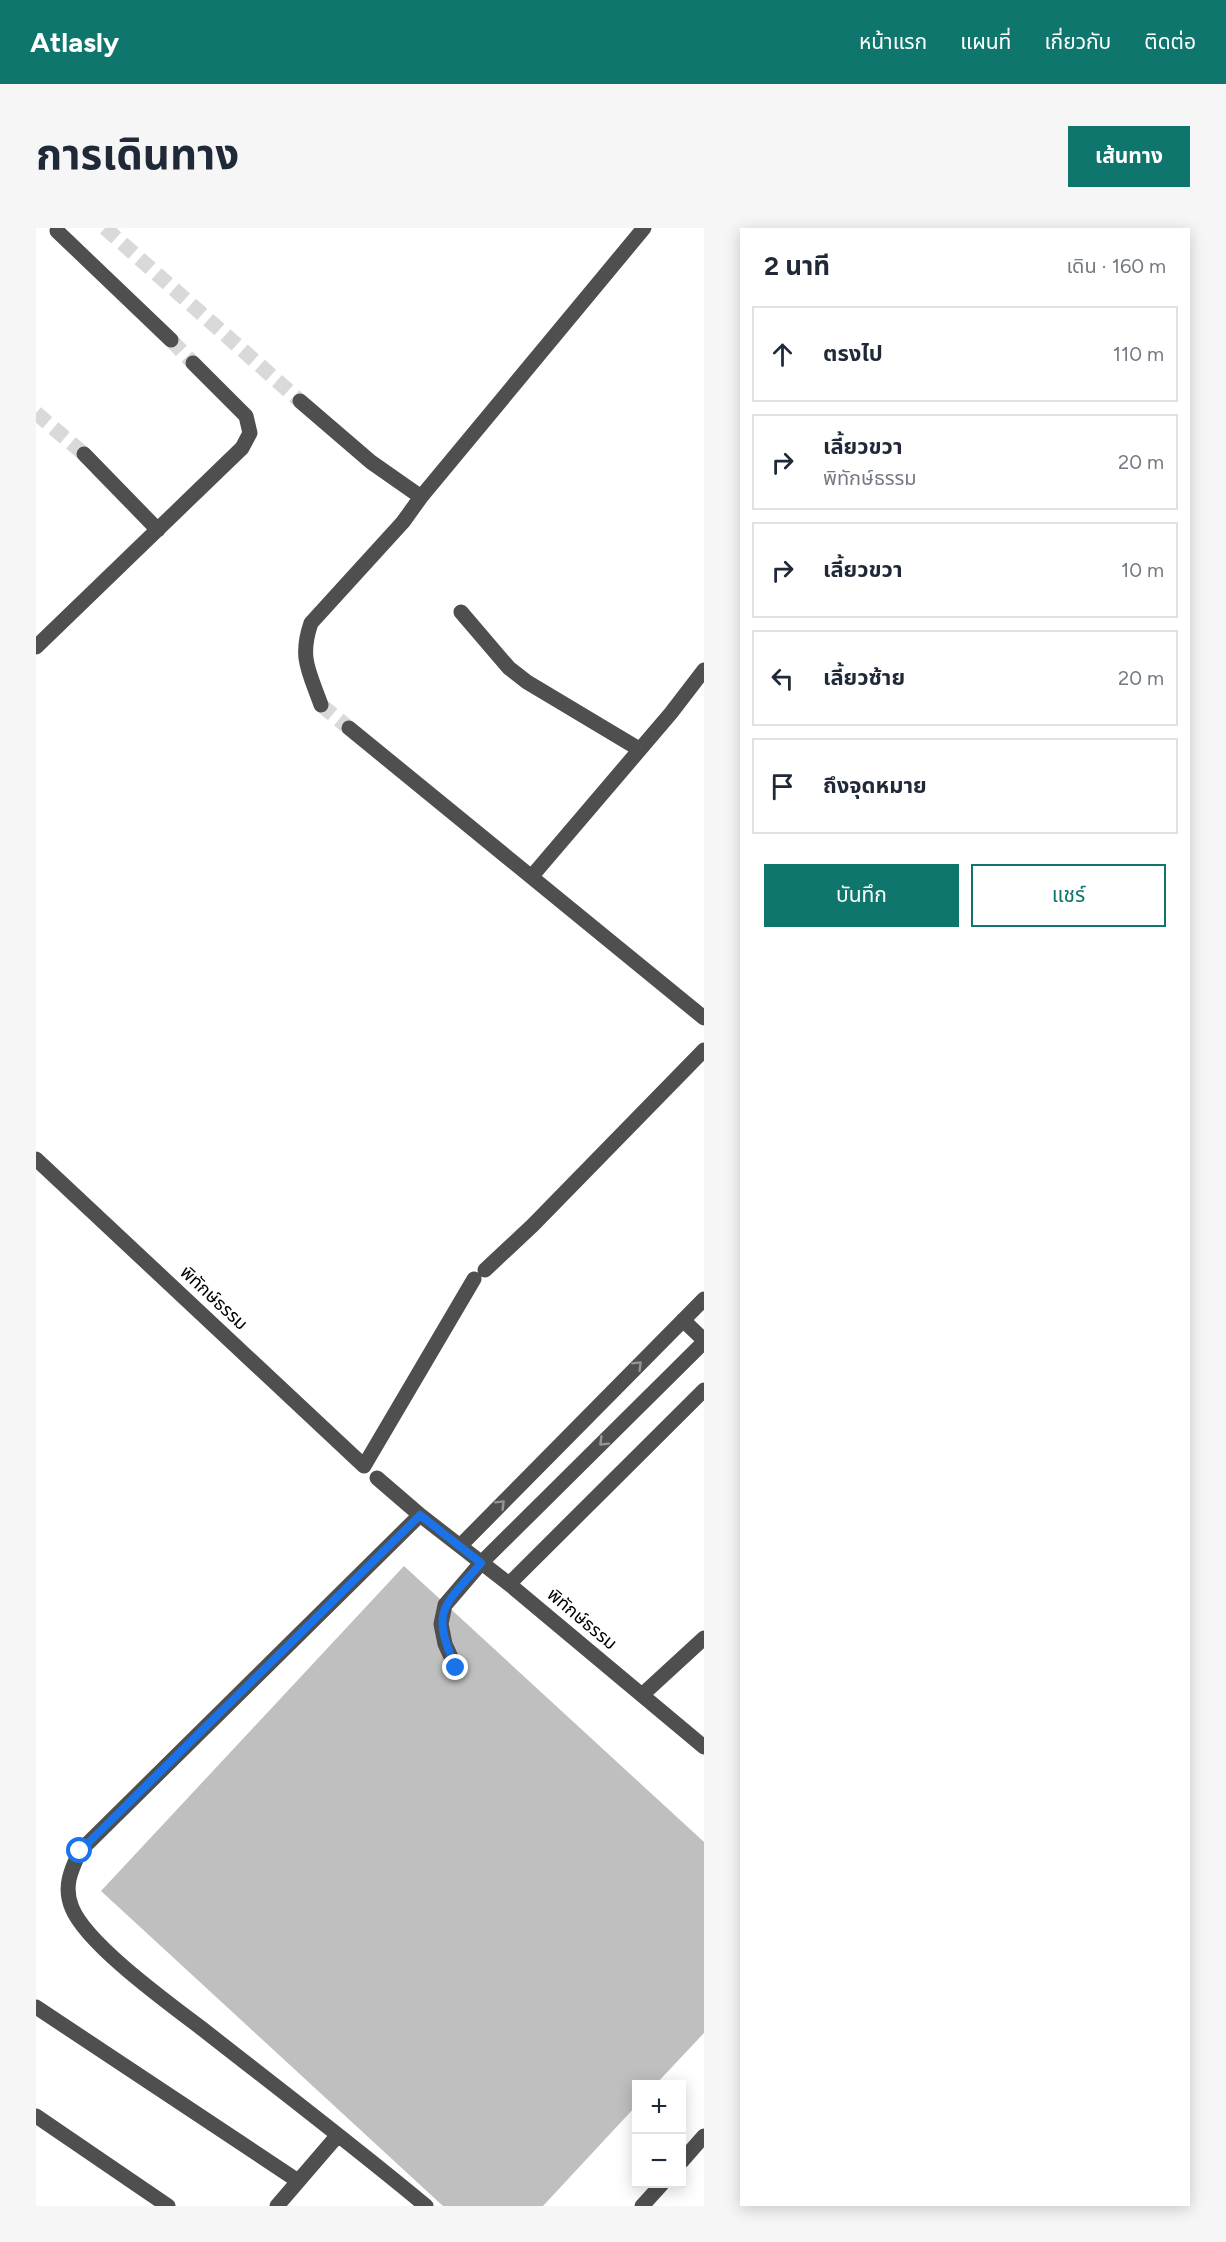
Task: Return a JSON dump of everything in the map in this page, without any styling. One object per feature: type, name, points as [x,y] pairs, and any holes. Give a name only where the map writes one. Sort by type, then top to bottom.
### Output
[{"type":"street","points":[[321,705],[305,660],[305,641],[311,622],[404,522],[422,497],[644,228]]},
{"type":"street","points":[[57,231],[171,340]]},
{"type":"street","points":[[36,647],[242,448],[250,433],[246,416],[193,363]]},
{"type":"street","points":[[300,401],[371,462],[422,497]]},
{"type":"street","points":[[84,454],[158,530]]},
{"type":"street","points":[[461,612],[508,668],[527,682],[639,749]]},
{"type":"street","points":[[532,876],[704,670]]},
{"type":"street","points":[[349,728],[704,1018]]},
{"type":"street","name":"พิทักษ์ธรรม","points":[[36,1159],[364,1466],[479,1274],[533,1225],[704,1050]]},
{"type":"street","points":[[460,1546],[704,1299]]},
{"type":"street","points":[[456,1668],[445,1644],[441,1624],[445,1605],[481,1563],[704,1341],[683,1320]]},
{"type":"street","points":[[509,1584],[704,1390]]},
{"type":"street","name":"พิทักษ์ธรรม","points":[[377,1478],[420,1515],[509,1584],[704,1747]]},
{"type":"street","points":[[420,1515],[80,1851],[69,1874],[67,1890],[72,1908],[86,1928],[108,1951],[152,1989],[426,2206]]},
{"type":"street","points":[[642,1695],[704,1638]]},
{"type":"street","points":[[36,2007],[298,2181]]},
{"type":"street","points":[[36,2116],[168,2206]]},
{"type":"street","points":[[277,2206],[338,2135]]},
{"type":"street","points":[[686,2156],[704,2136]]},
{"type":"street","points":[[642,2206],[658,2188]]},
{"type":"building","points":[[404,1566],[704,1842],[704,2033],[660,2080],[632,2080],[632,2110],[543,2206],[443,2206],[101,1891]]},
{"type":"tunnel","points":[[105,228],[300,401]]},
{"type":"tunnel","points":[[171,340],[193,363]]},
{"type":"tunnel","points":[[36,413],[84,454]]},
{"type":"tunnel","points":[[321,705],[349,728]]},
{"type":"route","points":[[80,1851],[420,1515],[481,1563],[445,1605],[441,1624],[445,1644],[456,1668]]}]
